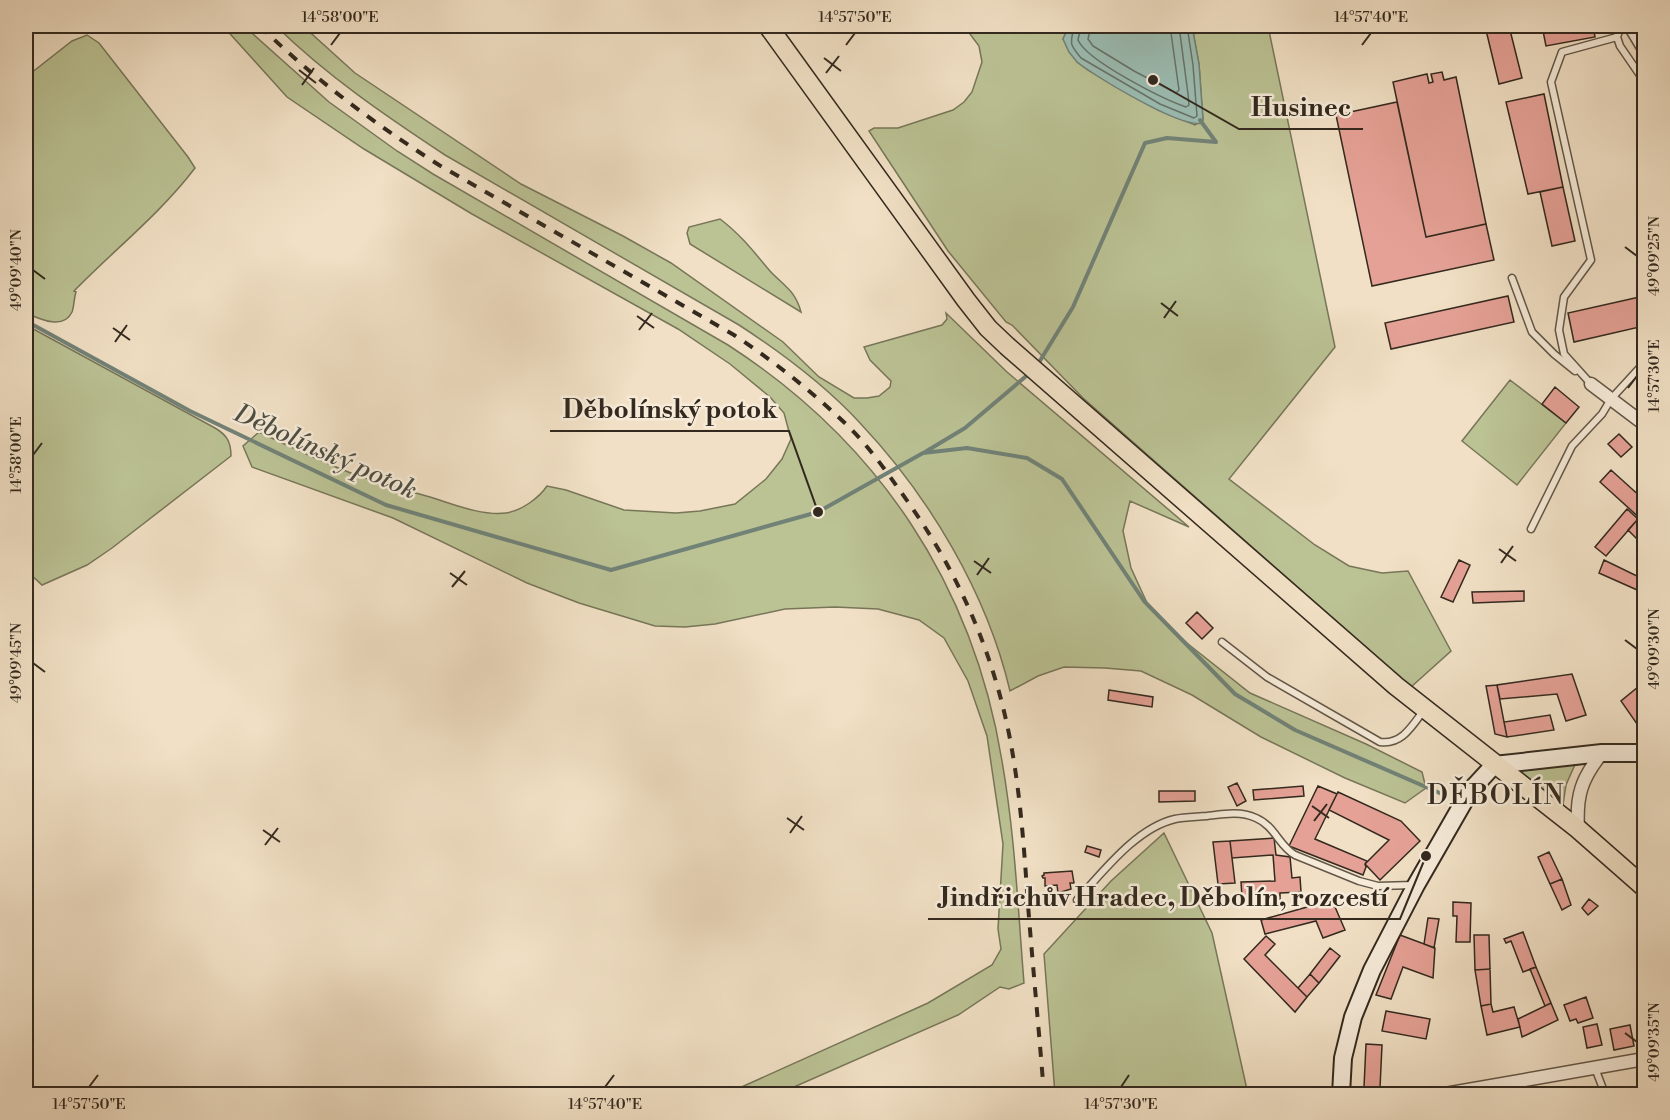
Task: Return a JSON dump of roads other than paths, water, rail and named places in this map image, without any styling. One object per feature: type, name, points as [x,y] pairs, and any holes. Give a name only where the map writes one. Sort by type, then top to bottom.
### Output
[{"type":"main road","points":[[768,26],[988,328],[1048,383],[1425,710],[1578,830],[1644,887]]},
{"type":"street","points":[[1630,26],[1644,49]]},
{"type":"street","points":[[1592,384],[1644,424]]},
{"type":"street","points":[[1578,830],[1577,809],[1580,788],[1589,769],[1602,753]]},
{"type":"street","points":[[1341,1095],[1343,1058],[1353,1017],[1372,970],[1416,885],[1470,791],[1494,765],[1602,753],[1644,753]]},
{"type":"street","points":[[1445,1095],[1490,1091],[1644,1059]]},
{"type":"lane","points":[[1621,26],[1617,37],[1620,46],[1644,81]]},
{"type":"lane","points":[[1592,384],[1563,354],[1559,330],[1564,297],[1591,260],[1551,82],[1562,52],[1617,37]]},
{"type":"lane","points":[[1512,278],[1532,332],[1554,354],[1592,384]]},
{"type":"lane","points":[[1530,529],[1572,446],[1644,363]]},
{"type":"lane","points":[[1222,642],[1267,677],[1380,742],[1389,743],[1401,738],[1425,710]]},
{"type":"lane","points":[[1077,900],[1126,848],[1159,825],[1174,819],[1233,813],[1255,817],[1266,823],[1287,850],[1295,855],[1359,881],[1377,886],[1416,885]]},
{"type":"lane","points":[[1594,1068],[1605,1095]]},
{"type":"water","points":[[1069,26],[1192,26],[1199,64],[1202,123],[1191,123],[1158,110],[1102,79],[1077,62],[1063,39]]},
{"type":"waterway","points":[[1038,364],[1073,307],[1145,143],[1167,138],[1216,142],[1200,120]]},
{"type":"waterway","name":"Děbolínský potok","points":[[26,321],[190,411],[386,505],[611,570],[818,512],[923,453],[967,448],[1027,458],[1062,479],[1144,601],[1235,694],[1295,730],[1442,794]]},
{"type":"waterway","points":[[925,452],[965,428],[1031,372]]},
{"type":"railway","points":[[260,26],[323,82],[368,117],[439,165],[734,335],[764,356],[808,390],[850,428],[887,473],[930,534],[956,582],[989,658],[1004,712],[1015,767],[1022,822],[1044,1094]]},
{"type":"place","name":"Husinec","points":[[1153,80]]},
{"type":"place","name":"Děbolínský potok","points":[[818,512]]},
{"type":"place","name":"Jindřichův Hradec, Děbolín, rozcestí","points":[[1426,856]]},
{"type":"district","name":"DĚBOLÍN","points":[[1496,795]]}]
